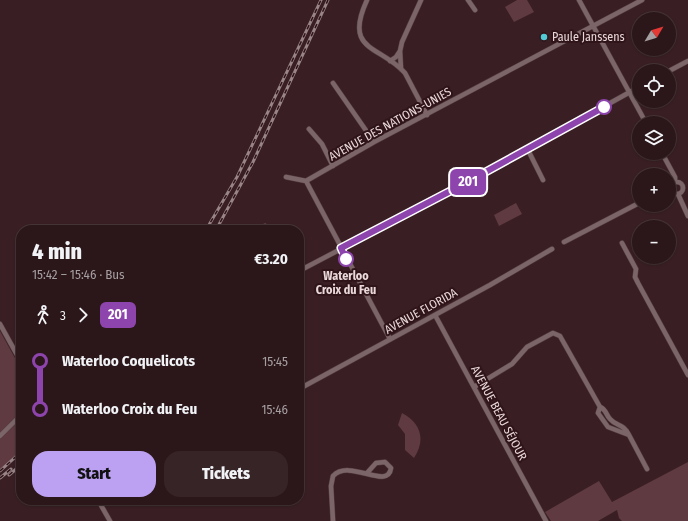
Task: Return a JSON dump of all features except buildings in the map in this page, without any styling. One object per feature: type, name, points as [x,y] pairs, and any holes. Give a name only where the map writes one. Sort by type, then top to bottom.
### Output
[{"type":"street","points":[[368,0],[360,15],[359,23],[362,37],[373,51],[406,73],[427,114]]},
{"type":"street","points":[[401,69],[400,51],[402,42],[421,0]]},
{"type":"street","points":[[468,0],[475,10]]},
{"type":"street","points":[[579,0],[642,116]]},
{"type":"street","name":"AVENUE DES NATIONS-UNIES","points":[[306,181],[374,142],[594,27],[642,0]]},
{"type":"street","points":[[390,61],[396,58],[400,51]]},
{"type":"street","points":[[676,67],[688,61]]},
{"type":"street","points":[[333,83],[374,142]]},
{"type":"street","points":[[304,268],[528,150],[630,92]]},
{"type":"street","points":[[309,129],[322,144],[334,166]]},
{"type":"street","points":[[528,150],[543,180]]},
{"type":"street","points":[[286,177],[306,181],[390,339]]},
{"type":"street","points":[[676,182],[680,182],[686,188],[678,194],[688,216]]},
{"type":"street","points":[[564,242],[632,207]]},
{"type":"street","points":[[622,243],[636,269],[635,277],[688,375]]},
{"type":"street","name":"AVENUE FLORIDA","points":[[304,386],[552,249]]},
{"type":"street","name":"AVENUE BEAU SÉJOUR","points":[[435,315],[546,521]]},
{"type":"street","points":[[0,324],[16,353]]},
{"type":"street","points":[[474,387],[512,364],[527,347],[553,333],[557,334],[560,336],[600,407],[604,410],[611,421],[624,426],[647,469]]},
{"type":"street","points":[[600,407],[598,413],[608,427],[629,435]]},
{"type":"street","points":[[0,436],[16,420]]},
{"type":"street","points":[[608,427],[611,421]]},
{"type":"street","points":[[333,521],[331,486],[333,476],[338,472],[347,471],[367,473],[379,478],[384,477],[390,472],[391,468],[385,462],[376,463],[367,473]]},
{"type":"street","points":[[101,505],[110,521]]},
{"type":"shaded area","points":[[517,0],[527,0],[534,12],[514,22],[505,7]]},
{"type":"shaded area","points":[[516,203],[522,214],[499,226],[494,215]]},
{"type":"shaded area","points":[[0,331],[16,360],[16,458],[0,469]]},
{"type":"shaded area","points":[[402,413],[414,422],[420,432],[420,445],[414,458],[405,450],[405,434],[398,425]]},
{"type":"shaded area","points":[[688,462],[688,521],[622,521],[619,518],[617,510],[598,521],[551,521],[545,512],[599,481],[612,502]]},
{"type":"railway","points":[[209,225],[237,177],[321,0]]},
{"type":"railway","points":[[219,225],[253,162],[328,0]]},
{"type":"railway","points":[[0,471],[16,457]]},
{"type":"railway","points":[[0,478],[11,469]]},
{"type":"railway","points":[[9,475],[16,469]]},
{"type":"bus line","name":"201","points":[[346,259],[341,248],[528,150],[604,107]]},
{"type":"place","name":"Paule Janssens","points":[[544,37]]},
{"type":"place","name":"Waterloo Croix du Feu","points":[[346,259]]}]
